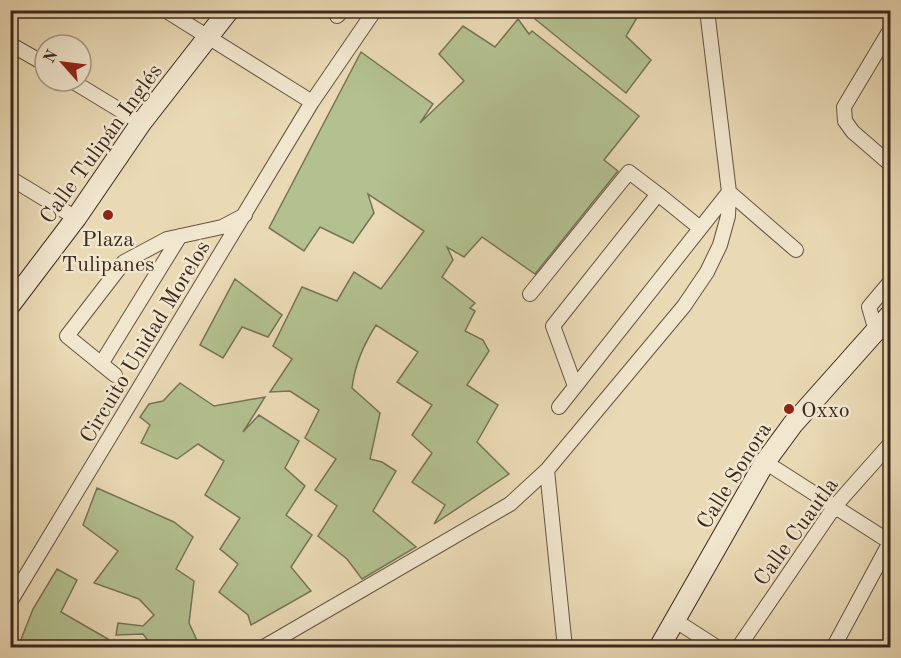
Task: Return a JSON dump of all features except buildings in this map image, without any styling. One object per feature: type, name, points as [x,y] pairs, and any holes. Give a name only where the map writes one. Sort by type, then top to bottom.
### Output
[{"type":"street","points":[[165,10],[312,102]]},
{"type":"street","name":"Calle Tulipán Inglés","points":[[10,304],[76,218],[141,123],[229,10]]},
{"type":"street","name":"Circuito Unidad Morelos","points":[[10,602],[312,102],[375,10]]},
{"type":"street","points":[[262,648],[510,504],[547,470],[684,306],[707,272],[720,245],[728,216],[729,192],[707,10]]},
{"type":"street","points":[[891,30],[844,107],[845,121],[849,127],[891,164]]},
{"type":"street","points":[[10,44],[33,57]]},
{"type":"street","points":[[92,93],[141,123]]},
{"type":"street","points":[[530,294],[629,172],[700,228]]},
{"type":"street","points":[[10,177],[76,218]]},
{"type":"street","points":[[559,407],[729,192]]},
{"type":"street","points":[[729,192],[796,250]]},
{"type":"street","points":[[575,386],[553,326],[658,194]]},
{"type":"street","points":[[115,375],[67,336],[124,262],[148,247],[180,236],[222,226],[245,215]]},
{"type":"street","points":[[101,364],[180,236]]},
{"type":"street","points":[[876,331],[869,307],[891,282]]},
{"type":"street","name":"Calle Sonora","points":[[659,648],[765,462],[793,424],[891,315]]},
{"type":"street","name":"Calle Cuautla","points":[[738,648],[835,506],[891,444]]},
{"type":"street","points":[[765,462],[890,542],[833,648]]},
{"type":"street","points":[[547,470],[565,648]]},
{"type":"street","points":[[676,621],[718,648]]},
{"type":"green space","points":[[542,11],[641,11],[626,36],[651,60],[626,93],[535,19]]},
{"type":"green space","points":[[518,19],[529,34],[532,31],[639,116],[604,160],[618,171],[535,274],[482,237],[464,257],[447,247],[453,260],[442,277],[475,303],[470,308],[475,311],[465,331],[483,340],[489,351],[467,385],[498,405],[477,442],[509,474],[434,524],[445,505],[412,482],[432,453],[412,435],[432,405],[397,382],[418,352],[376,325],[371,333],[357,363],[352,388],[380,413],[370,459],[382,462],[396,471],[373,511],[416,547],[362,579],[347,559],[318,536],[337,506],[315,490],[336,459],[305,438],[319,410],[290,391],[270,392],[292,359],[273,346],[302,287],[337,301],[354,272],[381,289],[424,231],[368,194],[374,213],[353,243],[320,227],[304,251],[269,228],[361,52],[433,104],[420,123],[464,81],[439,54],[463,26],[495,47]]},
{"type":"green space","points":[[235,279],[282,315],[268,337],[242,327],[223,358],[200,345]]},
{"type":"green space","points":[[180,383],[214,406],[265,397],[243,432],[259,415],[299,441],[285,468],[305,486],[286,515],[312,535],[291,567],[311,591],[251,625],[248,615],[219,592],[238,564],[220,549],[240,518],[205,495],[224,461],[198,444],[177,459],[141,443],[150,425],[140,417],[149,404],[163,401]]},
{"type":"green space","points":[[97,488],[174,522],[193,537],[176,569],[194,581],[189,623],[200,647],[153,647],[143,634],[116,635],[118,623],[143,626],[154,615],[139,599],[94,583],[118,551],[83,525]]},
{"type":"green space","points":[[57,569],[77,580],[61,612],[108,639],[102,647],[18,647],[33,609]]},
{"type":"place","name":"Plaza Tulipanes","points":[[108,215]]},
{"type":"place","name":"Oxxo","points":[[789,409]]}]
